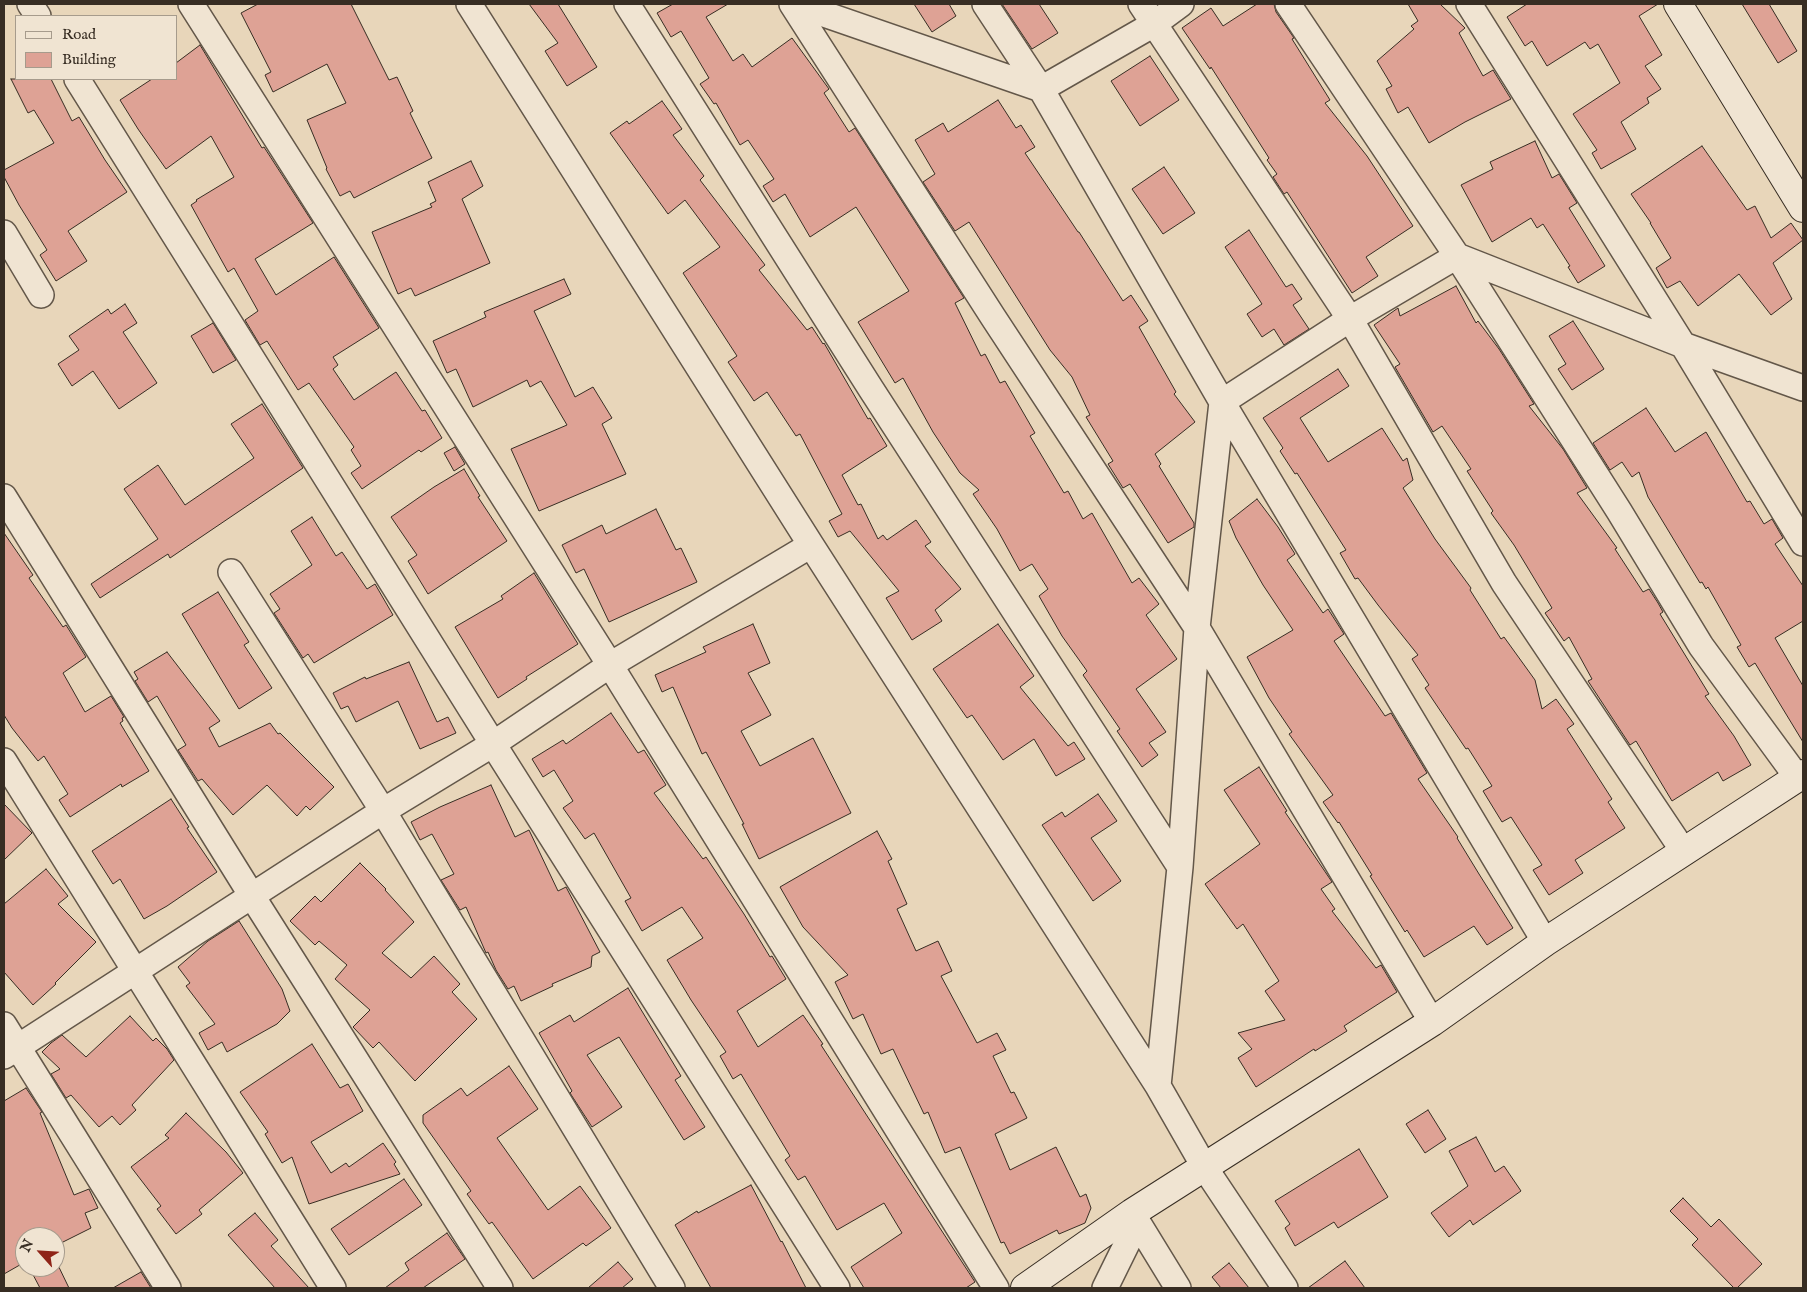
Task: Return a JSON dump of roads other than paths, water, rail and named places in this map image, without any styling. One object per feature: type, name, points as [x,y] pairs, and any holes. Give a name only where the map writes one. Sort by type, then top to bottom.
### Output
[{"type":"street","points":[[30,4],[37,15]]},
{"type":"street","points":[[191,4],[610,665],[996,1288]]},
{"type":"street","points":[[469,4],[811,545],[1158,1086],[1205,1168],[1285,1288]]},
{"type":"street","points":[[627,4],[866,380],[1180,867]]},
{"type":"street","points":[[793,4],[1041,89]]},
{"type":"street","points":[[793,4],[993,317],[1197,628],[1432,1022]]},
{"type":"street","points":[[985,4],[1041,89],[1222,402],[1546,942]]},
{"type":"street","points":[[1041,89],[1148,14],[1181,4]]},
{"type":"street","points":[[1025,1288],[1134,1218],[1205,1168],[1432,1022],[1546,942],[1800,776],[1702,646],[1619,511],[1457,256],[1288,4]]},
{"type":"street","points":[[1469,4],[1683,345],[1803,543]]},
{"type":"street","points":[[1678,4],[1803,208]]},
{"type":"street","points":[[1148,14],[1350,319],[1504,583],[1684,852]]},
{"type":"street","points":[[78,80],[493,744],[837,1288]]},
{"type":"street","points":[[4,233],[41,295]]},
{"type":"street","points":[[1222,402],[1350,319],[1457,256]]},
{"type":"street","points":[[1457,256],[1683,345],[1803,388]]},
{"type":"street","points":[[1158,1086],[1180,867],[1197,628],[1222,402]]},
{"type":"street","points":[[4,497],[252,896],[500,1288]]},
{"type":"street","points":[[10,1052],[383,811],[493,744],[610,665],[811,545]]},
{"type":"street","points":[[232,572],[383,811],[672,1288]]},
{"type":"street","points":[[4,761],[333,1288]]},
{"type":"street","points":[[4,1026],[10,1052],[168,1288]]},
{"type":"street","points":[[1105,1288],[1134,1218]]},
{"type":"street","points":[[1134,1218],[1178,1288]]}]
